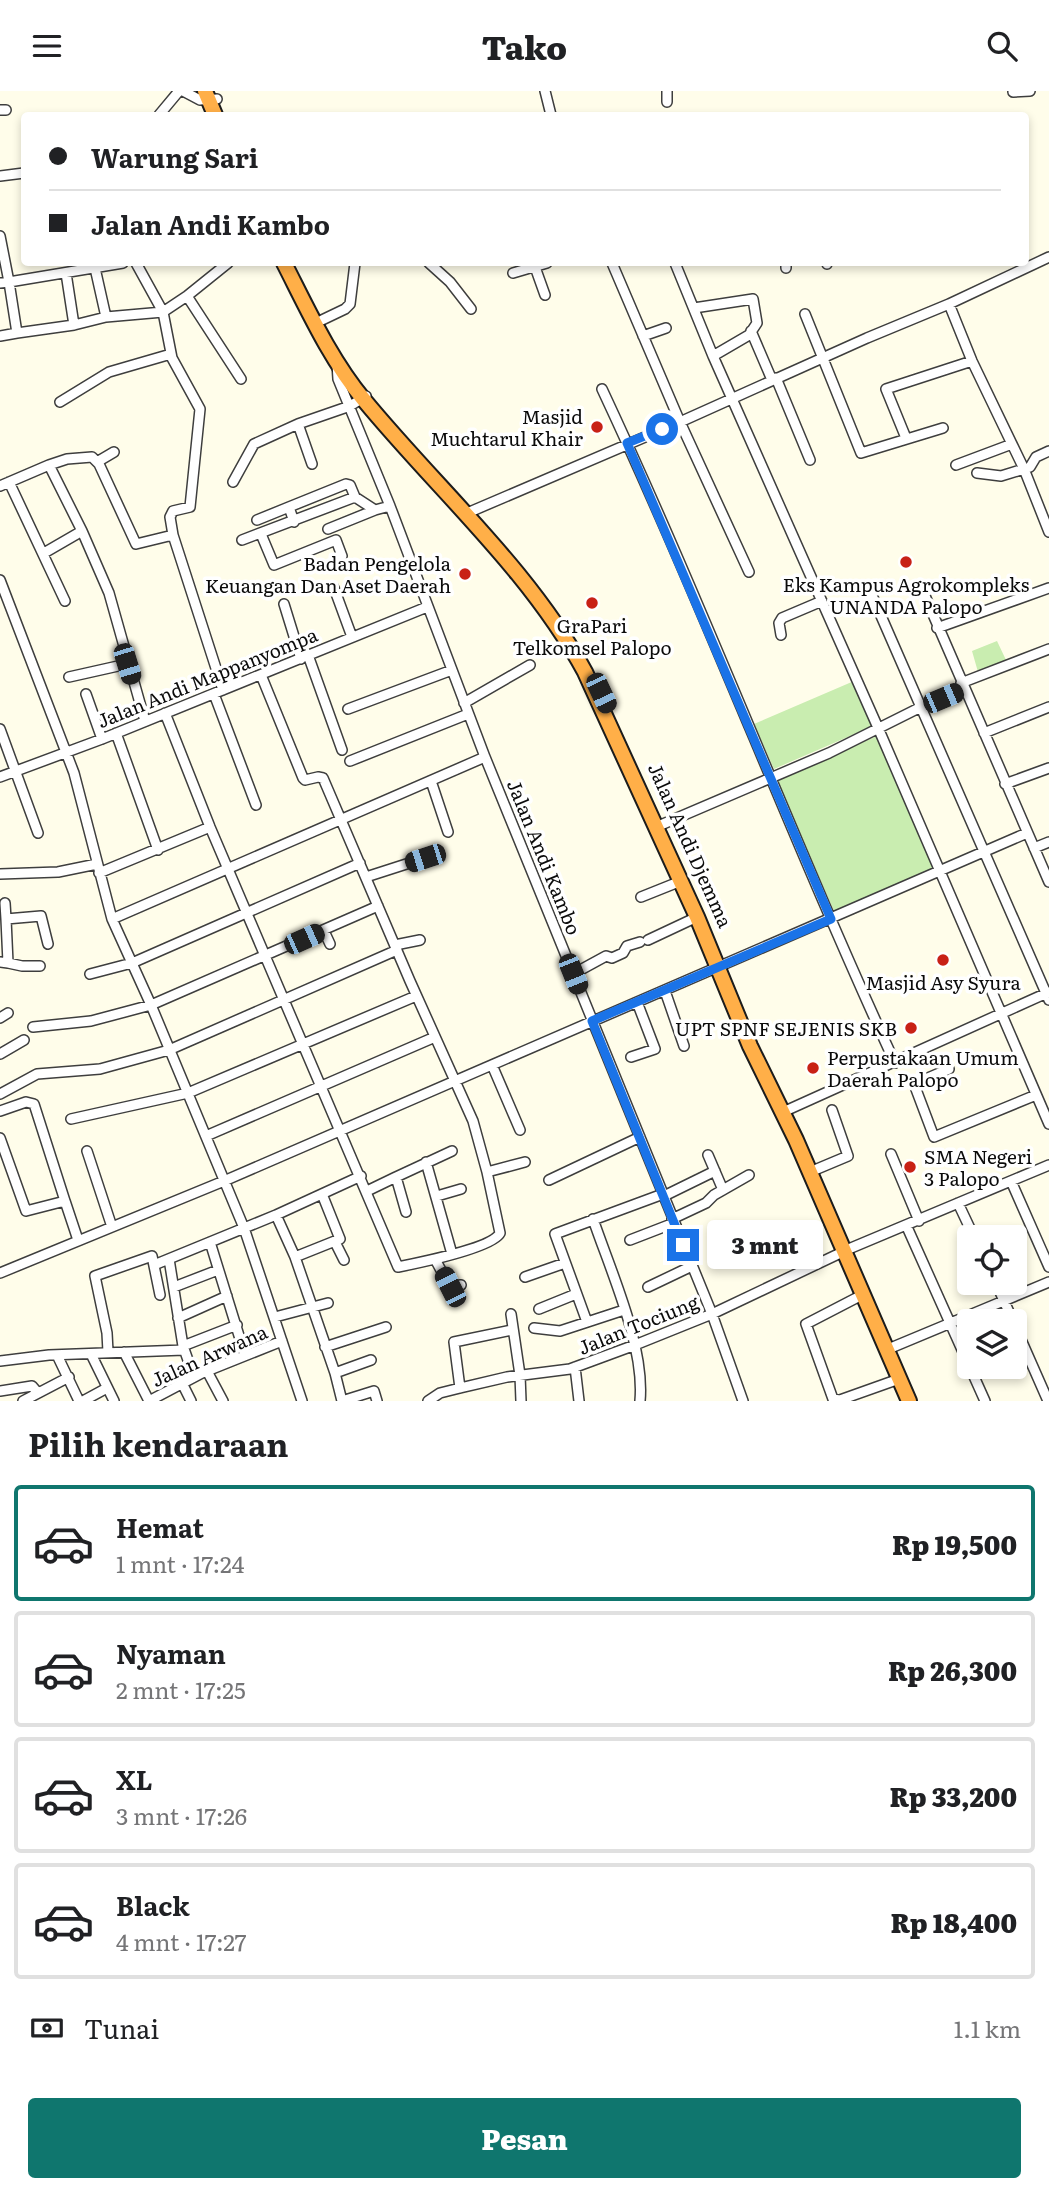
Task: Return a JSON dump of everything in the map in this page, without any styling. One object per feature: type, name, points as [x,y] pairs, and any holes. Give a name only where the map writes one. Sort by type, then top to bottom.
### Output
[{"type":"highway","points":[[211,95],[219,112]]},
{"type":"highway","points":[[286,266],[339,361]]},
{"type":"highway","points":[[295,266],[339,361]]},
{"type":"highway","name":"Jalan Andi Djemma","points":[[339,361],[365,396],[468,512],[569,643],[658,825],[721,967],[750,1046],[817,1169],[862,1295],[909,1401]]},
{"type":"highway","name":"Jalan Andi Djemma","points":[[658,825],[696,917],[721,967]]},
{"type":"highway","name":"Jalan Andi Djemma","points":[[786,1110],[917,1401]]},
{"type":"street","points":[[162,112],[181,91],[197,99],[211,95]]},
{"type":"street","points":[[545,91],[550,112]]},
{"type":"street","points":[[667,91],[667,102]]},
{"type":"street","points":[[1013,92],[1030,91]]},
{"type":"street","points":[[0,176],[21,173]]},
{"type":"street","points":[[0,236],[5,282],[17,333]]},
{"type":"street","points":[[468,512],[949,304],[1049,257]]},
{"type":"street","points":[[5,282],[107,266]]},
{"type":"street","points":[[138,266],[163,312],[171,354],[200,412],[190,507],[171,512],[173,535],[218,692],[257,805]]},
{"type":"street","points":[[0,336],[74,325],[106,317],[163,312],[224,266]]},
{"type":"street","points":[[322,320],[351,304],[355,266]]},
{"type":"street","points":[[432,266],[450,282],[471,309]]},
{"type":"street","points":[[513,273],[538,266]]},
{"type":"street","points":[[613,266],[680,422],[749,572]]},
{"type":"street","points":[[676,266],[713,356],[734,397],[1049,1124]]},
{"type":"street","points":[[535,267],[545,295]]},
{"type":"street","points":[[96,268],[106,317]]},
{"type":"street","points":[[66,273],[74,325]]},
{"type":"street","points":[[187,296],[241,379]]},
{"type":"street","points":[[694,308],[752,299],[757,323],[751,331],[713,356]]},
{"type":"street","points":[[949,304],[972,361],[1044,509],[1049,532]]},
{"type":"street","points":[[805,314],[861,453],[943,428]]},
{"type":"street","points":[[643,336],[666,328]]},
{"type":"street","points":[[751,331],[810,460]]},
{"type":"street","points":[[60,401],[109,372],[171,354]]},
{"type":"street","name":"Jalan Andi Kambo","points":[[339,361],[338,379],[390,506],[485,757],[712,1314],[743,1401]]},
{"type":"street","points":[[906,438],[887,389],[972,361]]},
{"type":"street","points":[[602,389],[714,641],[770,777],[895,1063]]},
{"type":"street","points":[[233,482],[254,444],[298,424],[350,407],[365,396]]},
{"type":"street","points":[[298,424],[312,464]]},
{"type":"street","points":[[956,465],[1012,444]]},
{"type":"street","points":[[977,473],[997,477],[1024,469],[1030,467],[1037,457],[1049,451]]},
{"type":"street","points":[[97,462],[114,452]]},
{"type":"street","points":[[65,601],[44,553],[4,484],[49,465],[89,456],[97,462],[136,544],[173,535]]},
{"type":"street","points":[[49,465],[109,593],[145,721]]},
{"type":"street","points":[[257,520],[346,484],[350,485],[355,497],[375,510]]},
{"type":"street","points":[[242,540],[355,497]]},
{"type":"street","points":[[328,529],[390,506]]},
{"type":"street","points":[[289,507],[294,521]]},
{"type":"street","points":[[44,553],[82,531]]},
{"type":"street","points":[[261,534],[274,565],[336,540],[342,556]]},
{"type":"street","points":[[0,580],[75,773],[112,919],[244,1228],[302,1401]]},
{"type":"street","points":[[334,588],[352,637]]},
{"type":"street","points":[[937,628],[1049,588]]},
{"type":"street","points":[[922,589],[1049,882]]},
{"type":"street","points":[[786,1110],[1001,1013],[1048,995],[871,593]]},
{"type":"street","points":[[781,635],[779,623],[782,618],[822,601]]},
{"type":"street","points":[[284,604],[342,750]]},
{"type":"street","name":"Jalan Andi Mappanyompa","points":[[0,778],[427,607]]},
{"type":"street","points":[[658,825],[879,730],[963,686],[1049,649]]},
{"type":"street","points":[[69,677],[127,664]]},
{"type":"street","points":[[464,703],[530,665]]},
{"type":"street","points":[[348,709],[452,670]]},
{"type":"street","points":[[165,713],[209,827],[398,1267],[494,1241],[500,1235],[487,1172],[475,1128],[456,1081],[416,996],[323,778],[303,778],[261,675]]},
{"type":"street","points":[[86,694],[102,739]]},
{"type":"street","points":[[984,733],[1049,707]]},
{"type":"street","points":[[350,761],[468,713]]},
{"type":"street","points":[[0,729],[38,833]]},
{"type":"street","points":[[116,733],[158,850]]},
{"type":"street","points":[[112,919],[485,757]]},
{"type":"street","points":[[1005,784],[1048,771]]},
{"type":"street","points":[[431,781],[448,832]]},
{"type":"street","points":[[0,874],[98,868],[158,850],[209,827]]},
{"type":"street","points":[[0,1273],[225,1181],[1027,833]]},
{"type":"street","points":[[1034,848],[1049,842]]},
{"type":"street","points":[[366,877],[425,858]]},
{"type":"street","points":[[90,974],[132,963],[360,863]]},
{"type":"street","points":[[641,897],[681,881]]},
{"type":"street","points":[[5,903],[4,962],[22,967],[40,967]]},
{"type":"street","points":[[33,1027],[91,1021],[151,1005],[378,906]]},
{"type":"street","points":[[6,919],[41,916],[48,944]]},
{"type":"street","points":[[573,974],[606,956],[615,957],[624,953],[627,946],[696,917]]},
{"type":"street","points":[[324,931],[330,944]]},
{"type":"street","points":[[0,1094],[37,1074],[100,1069],[169,1050],[396,948],[420,940]]},
{"type":"street","points":[[664,991],[684,1046]]},
{"type":"street","points":[[71,1119],[188,1093],[416,996]]},
{"type":"street","points":[[631,1057],[655,1049],[637,1002]]},
{"type":"street","points":[[206,1136],[435,1037]]},
{"type":"street","points":[[0,1054],[24,1040]]},
{"type":"street","points":[[492,1065],[520,1130]]},
{"type":"street","points":[[949,1069],[914,1084],[934,1137],[1036,1095]]},
{"type":"street","points":[[0,1111],[26,1102],[34,1104],[78,1240]]},
{"type":"street","points":[[817,1169],[848,1156],[832,1110]]},
{"type":"street","points":[[549,1180],[640,1137]]},
{"type":"street","points":[[0,1138],[26,1211],[65,1201]]},
{"type":"street","points":[[87,1151],[112,1227]]},
{"type":"street","points":[[367,1191],[452,1151]]},
{"type":"street","points":[[891,1154],[919,1221]]},
{"type":"street","points":[[708,1155],[723,1190]]},
{"type":"street","points":[[426,1162],[452,1254]]},
{"type":"street","points":[[487,1172],[525,1162]]},
{"type":"street","name":"Jalan Tociung","points":[[428,1401],[440,1393],[460,1388],[575,1367],[635,1345],[712,1314],[848,1250],[1049,1165]]},
{"type":"street","points":[[587,1322],[555,1234],[663,1195],[715,1171]]},
{"type":"street","points":[[630,1240],[673,1221],[750,1175]]},
{"type":"street","points":[[154,1265],[276,1215],[360,1176]]},
{"type":"street","points":[[396,1177],[406,1212]]},
{"type":"street","points":[[1011,1181],[1049,1267]]},
{"type":"street","points":[[437,1196],[461,1189]]},
{"type":"street","points":[[295,1257],[335,1242],[340,1237],[321,1194]]},
{"type":"street","points":[[958,1203],[968,1225]]},
{"type":"street","points":[[276,1215],[295,1257],[342,1401],[373,1391],[377,1401]]},
{"type":"street","points":[[593,1219],[635,1345],[640,1370],[640,1401]]},
{"type":"street","points":[[906,1227],[985,1401]]},
{"type":"street","points":[[210,1242],[245,1356]]},
{"type":"street","points":[[335,1242],[344,1259]]},
{"type":"street","points":[[108,1352],[107,1332],[95,1276],[151,1256],[160,1295]]},
{"type":"street","points":[[169,1259],[184,1348],[194,1377]]},
{"type":"street","points":[[435,1259],[450,1287],[461,1285]]},
{"type":"street","points":[[525,1277],[565,1263]]},
{"type":"street","points":[[648,1287],[692,1266]]},
{"type":"street","points":[[174,1287],[218,1269]]},
{"type":"street","points":[[893,1347],[1049,1282]]},
{"type":"street","points":[[539,1308],[576,1294]]},
{"type":"street","points":[[862,1295],[806,1324],[833,1399],[840,1400],[899,1379]]},
{"type":"street","points":[[1001,1295],[1007,1309]]},
{"type":"street","points":[[178,1318],[228,1296]]},
{"type":"street","points":[[275,1317],[328,1303]]},
{"type":"street","points":[[534,1328],[560,1331],[624,1310]]},
{"type":"street","points":[[510,1314],[520,1375],[521,1401]]},
{"type":"street","points":[[0,1361],[184,1348],[237,1325]]},
{"type":"street","points":[[325,1346],[386,1327]]},
{"type":"street","points":[[460,1388],[454,1342],[512,1331]]},
{"type":"street","name":"Jalan Arwana","points":[[149,1401],[207,1371],[282,1341]]},
{"type":"street","points":[[124,1352],[149,1401]]},
{"type":"street","points":[[1027,1353],[1048,1401]]},
{"type":"street","points":[[91,1354],[114,1401]]},
{"type":"street","points":[[57,1355],[81,1401],[107,1388]]},
{"type":"street","points":[[335,1373],[371,1360]]},
{"type":"street","points":[[575,1367],[579,1401]]},
{"type":"street","points":[[207,1371],[223,1401]]},
{"type":"street","points":[[23,1401],[69,1377]]},
{"type":"street","points":[[182,1383],[191,1401]]},
{"type":"street","points":[[0,1391],[32,1386],[38,1393]]},
{"type":"green space","points":[[997,641],[1006,660],[978,672],[972,651]]},
{"type":"green space","points":[[854,681],[873,726],[774,769],[754,724]]},
{"type":"green space","points":[[877,736],[934,868],[834,911],[776,779]]},
{"type":"place","name":"Masjid Muchtarul Khair","points":[[597,427]]},
{"type":"place","name":"Eks Kampus Agrokompleks UNANDA Palopo","points":[[906,562]]},
{"type":"place","name":"Badan Pengelola Keuangan Dan Aset Daerah","points":[[465,574]]},
{"type":"place","name":"GraPari Telkomsel Palopo","points":[[592,603]]},
{"type":"place","name":"Masjid Asy Syura","points":[[943,960]]},
{"type":"place","name":"UPT SPNF SEJENIS SKB","points":[[911,1028]]},
{"type":"place","name":"Perpustakaan Umum Daerah Palopo","points":[[813,1068]]},
{"type":"place","name":"SMA Negeri 3 Palopo","points":[[910,1167]]},
{"type":"route","points":[[662,429],[627,443],[831,919],[592,1021],[683,1245]]}]
